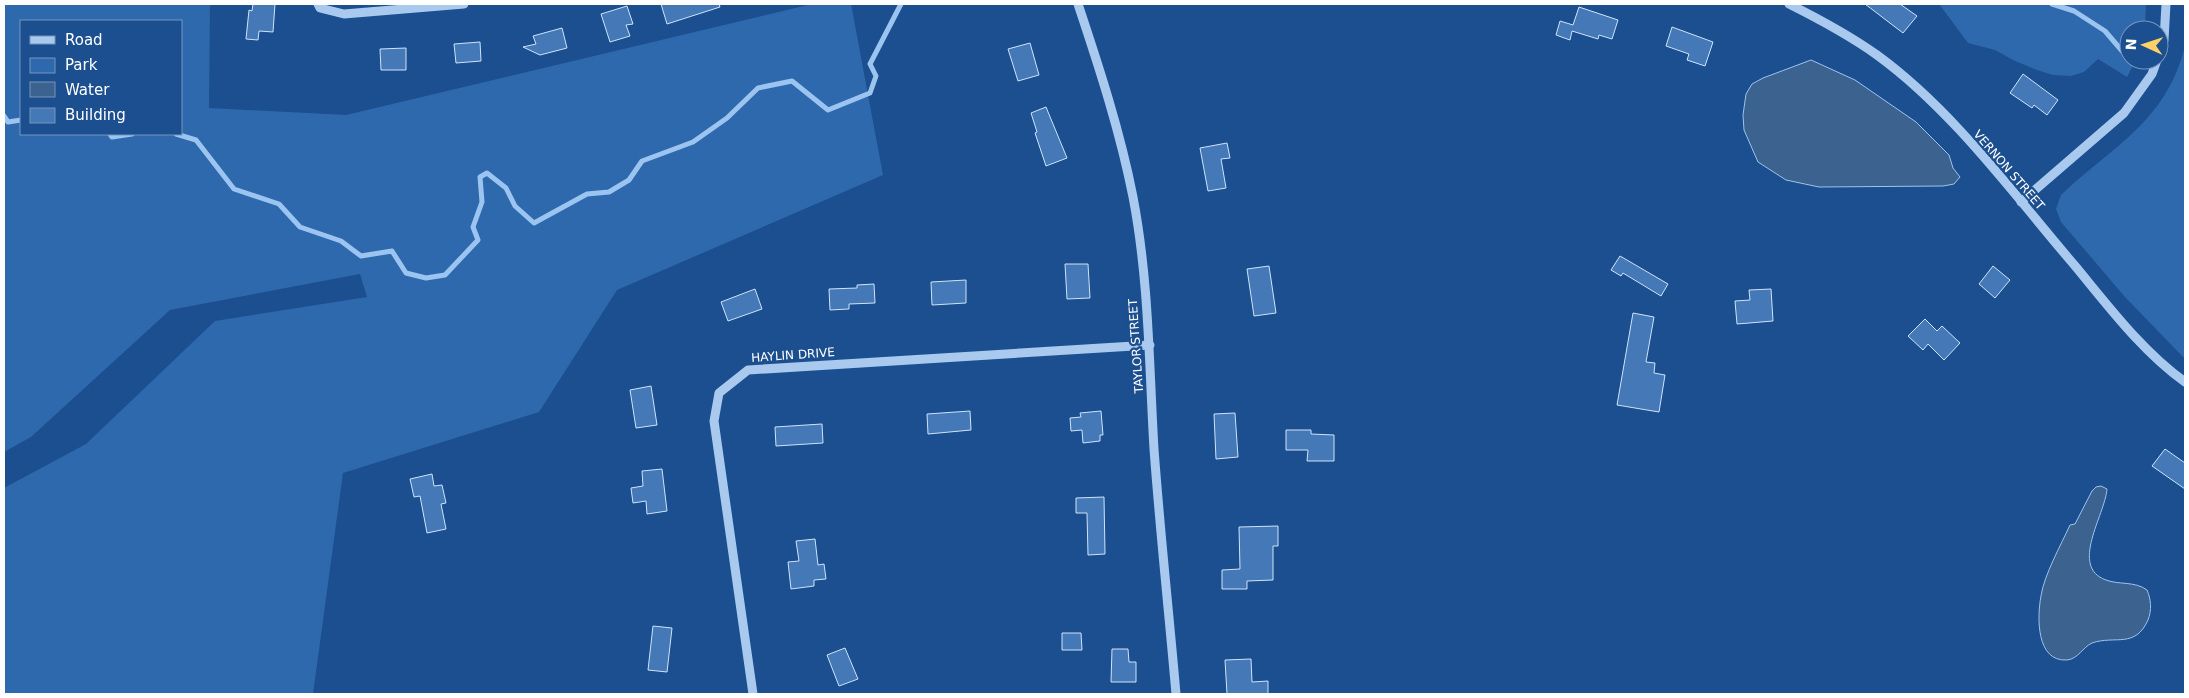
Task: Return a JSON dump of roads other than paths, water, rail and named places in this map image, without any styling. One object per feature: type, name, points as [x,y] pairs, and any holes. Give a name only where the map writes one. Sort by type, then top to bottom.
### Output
[{"type":"street","points":[[318,4],[320,8],[344,14],[464,4]]},
{"type":"street","name":"TAYLOR STREET","points":[[1078,4],[1103,78],[1133,196],[1142,255],[1150,345],[1154,448],[1176,694]]},
{"type":"street","name":"VERNON STREET","points":[[1788,4],[1820,20],[1877,55],[1914,86],[1952,123],[2145,346],[2185,382]]},
{"type":"street","points":[[2165,20],[2166,4]]},
{"type":"street","points":[[2021,202],[2124,113],[2153,70]]},
{"type":"street","name":"HAYLIN DRIVE","points":[[754,694],[714,421],[720,393],[748,370],[1150,345]]},
{"type":"water","points":[[1811,60],[1855,80],[1916,122],[1949,155],[1953,168],[1960,177],[1954,184],[1943,186],[1819,187],[1786,180],[1758,162],[1744,130],[1743,115],[1746,94],[1752,84],[1763,78]]},
{"type":"water","points":[[2101,486],[2107,489],[2092,539],[2090,564],[2095,573],[2106,580],[2137,585],[2147,590],[2150,605],[2148,620],[2143,629],[2131,638],[2092,643],[2071,659],[2057,659],[2049,654],[2041,637],[2039,615],[2043,588],[2049,570],[2070,525],[2075,524],[2092,491],[2096,487]]},
{"type":"waterway","points":[[179,135],[196,140],[234,189],[279,204],[300,227],[341,241],[361,256],[392,251],[406,273],[426,278],[445,275],[478,240],[473,227],[482,202],[480,177],[487,173],[506,188],[515,206],[534,223],[587,194],[609,192],[629,180],[642,161],[693,142],[727,118],[758,88],[792,81],[828,110],[870,93],[876,76],[870,64],[901,4]]},
{"type":"waterway","points":[[2052,4],[2074,11],[2105,31],[2119,47]]},
{"type":"waterway","points":[[4,116],[8,122],[20,120]]},
{"type":"waterway","points":[[111,135],[112,137],[125,135]]}]
